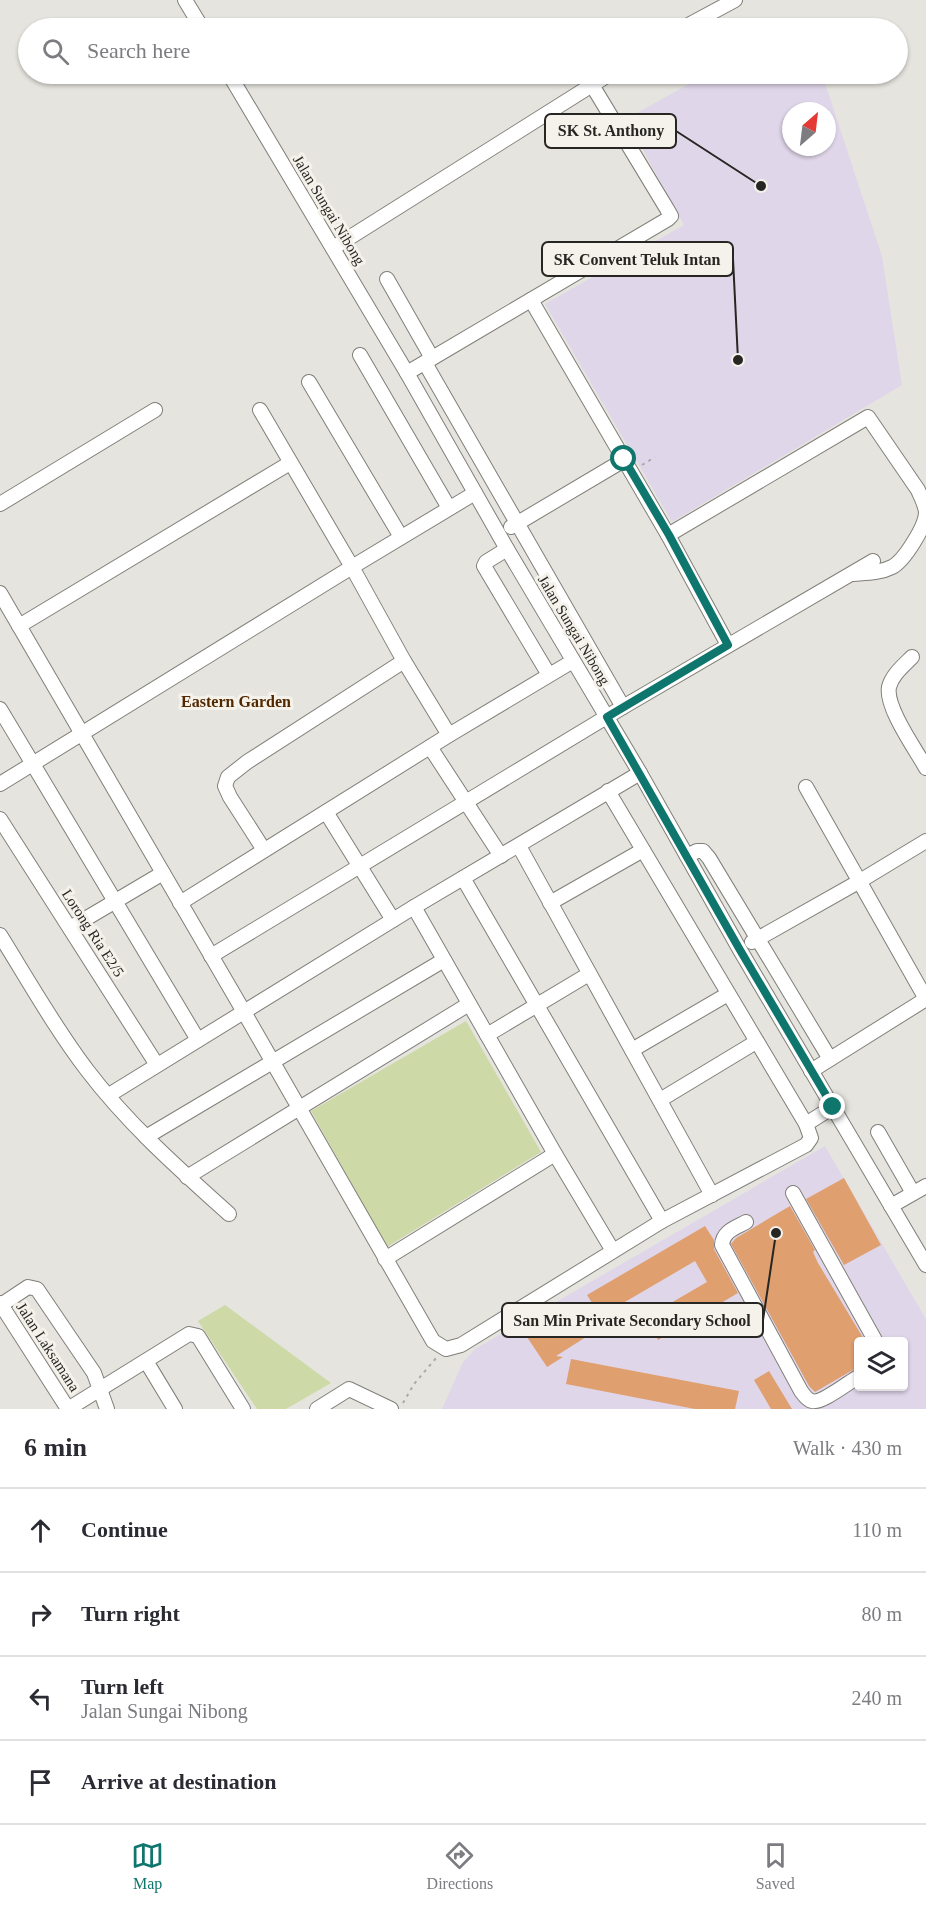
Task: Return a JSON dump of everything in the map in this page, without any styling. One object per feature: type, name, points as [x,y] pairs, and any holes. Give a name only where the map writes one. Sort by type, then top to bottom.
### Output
[{"type":"street","points":[[185,0],[196,18]]},
{"type":"street","points":[[702,18],[735,0]]},
{"type":"street","name":"Jalan Sungai Nibong","points":[[235,84],[407,373],[498,534],[640,773],[740,950],[926,1265]]},
{"type":"street","points":[[333,248],[592,85],[670,218],[407,373]]},
{"type":"street","points":[[387,279],[516,523],[623,707]]},
{"type":"street","points":[[531,300],[669,535],[728,645]]},
{"type":"street","points":[[360,354],[449,508]]},
{"type":"street","points":[[309,382],[401,537]]},
{"type":"street","points":[[0,504],[155,410]]},
{"type":"street","points":[[260,410],[449,735]]},
{"type":"street","points":[[669,535],[868,417],[918,490],[926,514],[903,558],[894,567],[878,572],[851,574]]},
{"type":"street","points":[[498,534],[624,459]]},
{"type":"street","points":[[20,626],[290,463]]},
{"type":"street","points":[[0,784],[476,493]]},
{"type":"street","points":[[507,549],[486,562],[484,566],[549,675]]},
{"type":"street","points":[[211,956],[623,707],[873,561]]},
{"type":"street","points":[[0,593],[433,1341],[446,1349],[461,1345],[662,1221],[806,1145],[811,1138],[806,1124],[608,791]]},
{"type":"street","points":[[912,657],[897,673],[890,686],[889,697],[926,768]]},
{"type":"street","points":[[264,850],[230,797],[225,786],[228,777],[247,762],[404,661]]},
{"type":"street","points":[[180,903],[449,735],[573,661]]},
{"type":"street","points":[[0,709],[198,1040]]},
{"type":"street","points":[[430,747],[501,855]]},
{"type":"street","points":[[109,1095],[414,907],[640,773]]},
{"type":"street","points":[[806,787],[926,999],[811,1071]]},
{"type":"street","points":[[326,812],[393,920]]},
{"type":"street","name":"Lorong Ria E2/5","points":[[0,819],[157,1065]]},
{"type":"street","points":[[740,950],[926,841]]},
{"type":"street","points":[[519,846],[712,1195]]},
{"type":"street","points":[[550,903],[643,850]]},
{"type":"street","points":[[687,856],[703,851],[709,858],[830,1059]]},
{"type":"street","points":[[70,928],[163,873]]},
{"type":"street","points":[[463,878],[662,1221]]},
{"type":"street","points":[[414,907],[613,1251]]},
{"type":"street","points":[[0,935],[81,1062],[146,1137],[229,1215]]},
{"type":"street","points":[[146,1137],[444,960]]},
{"type":"street","points":[[487,1035],[589,974]]},
{"type":"street","points":[[632,1050],[728,994]]},
{"type":"street","points":[[187,1177],[469,1004]]},
{"type":"street","points":[[660,1100],[756,1042]]},
{"type":"street","points":[[806,1124],[833,1107]]},
{"type":"street","points":[[878,1132],[913,1193]]},
{"type":"street","points":[[385,1259],[555,1154]]},
{"type":"street","points":[[891,1206],[926,1186]]},
{"type":"street","points":[[793,1193],[874,1337]]},
{"type":"street","points":[[746,1222],[727,1232],[722,1238],[722,1245],[801,1391],[809,1401],[815,1402],[854,1379]]},
{"type":"street","points":[[0,1304],[28,1287],[37,1289],[94,1373],[106,1409]]},
{"type":"street","name":"Jalan Laksamana","points":[[0,1304],[68,1409]]},
{"type":"street","points":[[68,1409],[189,1334],[198,1336],[243,1409]]},
{"type":"street","points":[[146,1361],[176,1409]]},
{"type":"street","points":[[317,1409],[349,1389],[391,1409]]},
{"type":"path","points":[[400,1409],[414,1384],[443,1347]]},
{"type":"shaded area","points":[[689,84],[825,84],[831,102],[782,102],[782,156],[836,156],[836,116],[882,256],[902,385],[672,522],[545,304],[684,225],[626,119]]},
{"type":"shaded area","points":[[825,1146],[926,1319],[926,1409],[442,1409],[463,1362],[475,1349]]},
{"type":"green space","points":[[466,1021],[541,1152],[387,1247],[311,1111]]},
{"type":"green space","points":[[225,1305],[331,1383],[286,1409],[257,1409],[198,1321]]},
{"type":"building","points":[[844,1178],[881,1245],[844,1265],[806,1199]]},
{"type":"building","points":[[790,1206],[815,1250],[813,1252],[818,1263],[863,1337],[854,1337],[854,1369],[815,1392],[809,1386],[731,1244],[736,1238]]},
{"type":"building","points":[[705,1226],[714,1240],[714,1249],[738,1293],[658,1340],[645,1318],[707,1282],[695,1261],[589,1323],[594,1332],[556,1356],[563,1357],[547,1367],[525,1334],[542,1324],[548,1335],[594,1306],[587,1295]]},
{"type":"building","points":[[571,1359],[739,1391],[735,1409],[695,1409],[566,1384]]},
{"type":"building","points":[[769,1371],[792,1409],[771,1409],[754,1380]]},
{"type":"place","name":"SK St. Anthony","points":[[761,186]]},
{"type":"place","name":"SK Convent Teluk Intan","points":[[738,360]]},
{"type":"place","name":"San Min Private Secondary School","points":[[776,1233]]},
{"type":"district","name":"Eastern Garden","points":[[236,701]]},
{"type":"route","points":[[624,459],[669,535],[728,645],[607,717],[833,1107]]}]
